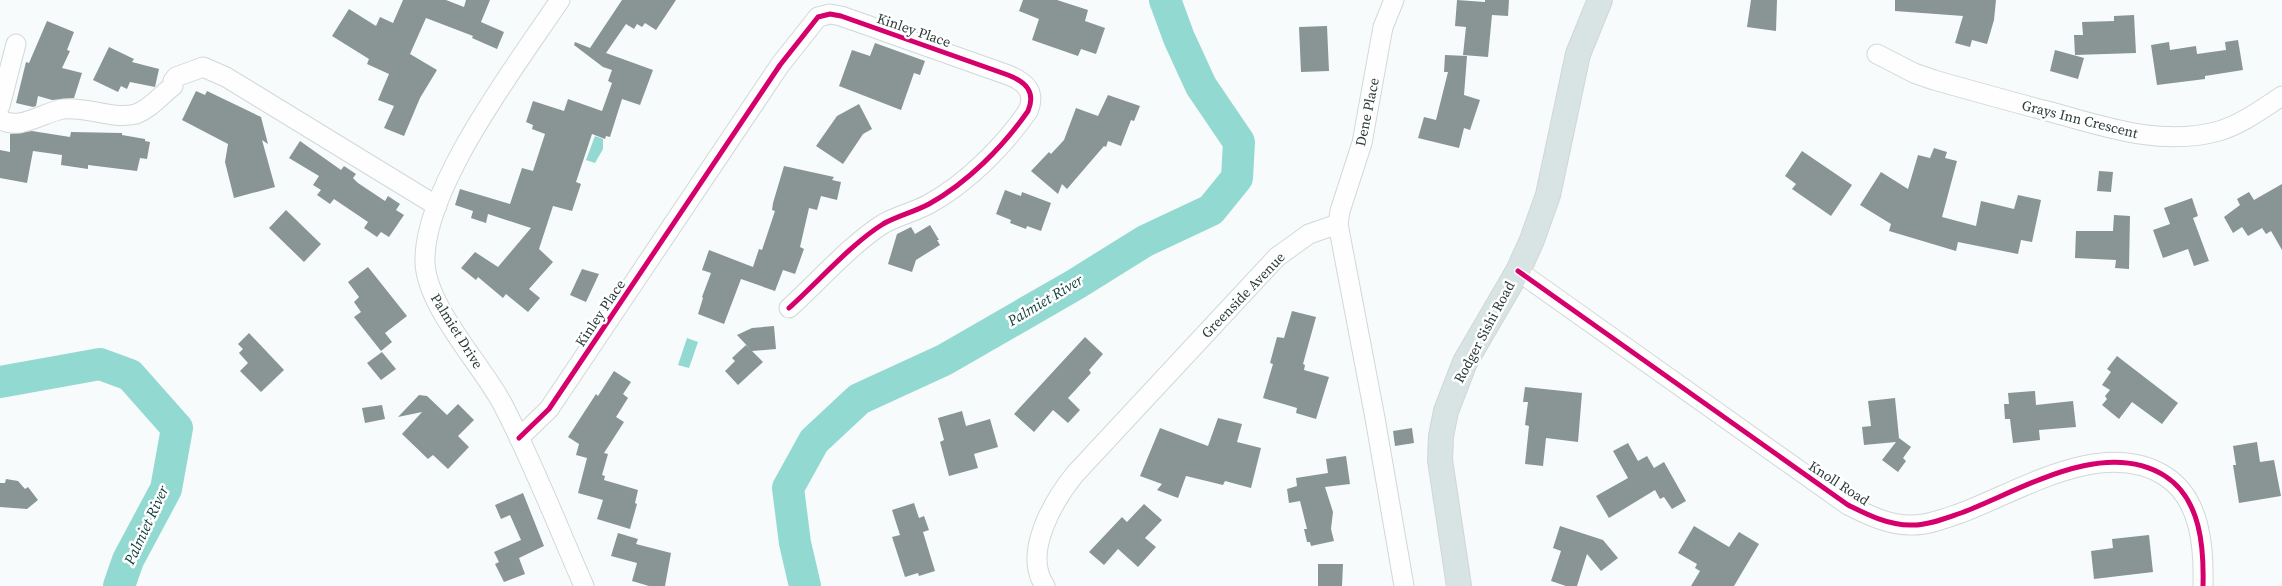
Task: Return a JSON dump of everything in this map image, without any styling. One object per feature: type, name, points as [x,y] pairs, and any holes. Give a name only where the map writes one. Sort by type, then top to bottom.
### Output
[{"type":"main road","name":"Rodger Sishi Road","points":[[1459,586],[1440,460],[1444,419],[1453,390],[1465,362],[1518,271],[1532,240],[1548,194],[1578,54],[1600,0]]},
{"type":"street","name":"Palmiet Drive","points":[[560,0],[459,156],[437,206],[426,243],[425,262],[426,276],[441,308],[501,402],[519,438],[584,586]]},
{"type":"street","name":"Dene Place","points":[[1338,224],[1342,203],[1362,143],[1383,27],[1394,0]]},
{"type":"street","name":"Kinley Place","points":[[519,438],[538,421],[558,396],[780,65],[818,17],[830,14],[841,16],[1008,75],[1025,84],[1032,95],[1028,111],[983,162],[945,194],[927,205],[883,224],[862,240],[789,308]]},
{"type":"street","points":[[0,106],[16,44]]},
{"type":"street","name":"Grays Inn Crescent","points":[[1877,54],[1914,73],[1934,80],[2114,130],[2147,136],[2182,137],[2219,131],[2248,119],[2282,96]]},
{"type":"street","points":[[0,119],[7,123],[18,123],[62,110],[84,109],[117,115],[135,114],[144,110],[173,86],[173,80],[176,77],[203,66],[226,77],[437,206]]},
{"type":"street","points":[[1338,224],[1375,418],[1404,586]]},
{"type":"street","name":"Greenside Avenue","points":[[1045,586],[1039,571],[1040,538],[1057,496],[1075,474],[1277,257],[1309,234],[1338,224]]},
{"type":"street","name":"Knoll Road","points":[[1518,271],[1848,505],[1887,522],[1911,525],[1926,524],[1988,502],[2050,475],[2116,462],[2142,464],[2171,480],[2190,502],[2200,536],[2203,586]]},
{"type":"water","points":[[595,136],[603,139],[603,149],[595,163],[586,160]]},
{"type":"water","points":[[687,338],[698,342],[689,368],[678,365]]},
{"type":"building","points":[[403,0],[446,0],[464,7],[466,0],[490,0],[481,22],[504,32],[497,49],[472,38],[473,36],[426,18],[410,54],[437,70],[420,98],[404,136],[384,128],[394,106],[378,100],[389,74],[367,64],[369,59],[332,36],[349,9],[376,26],[380,17],[393,23]]},
{"type":"building","points":[[622,0],[676,0],[656,30],[645,23],[642,27],[637,24],[634,29],[626,24],[606,53],[653,70],[640,105],[622,99],[610,137],[606,136],[605,139],[592,134],[576,182],[581,184],[572,211],[553,206],[539,249],[553,262],[529,289],[540,298],[528,312],[506,294],[503,298],[478,277],[476,280],[461,268],[475,252],[498,267],[531,228],[488,214],[486,223],[471,218],[473,211],[455,205],[460,189],[510,204],[522,168],[533,171],[545,134],[532,129],[533,125],[526,122],[533,101],[564,111],[568,99],[602,111],[612,83],[608,81],[612,70],[603,67],[574,45],[575,42],[590,48]]},
{"type":"building","points":[[1023,0],[1057,0],[1088,10],[1085,21],[1105,28],[1096,54],[1081,49],[1078,56],[1032,40],[1039,19],[1019,11]]},
{"type":"building","points":[[1457,0],[1485,2],[1485,0],[1509,0],[1508,16],[1492,15],[1488,57],[1463,55],[1466,27],[1455,26]]},
{"type":"building","points":[[1751,0],[1777,0],[1776,31],[1747,27]]},
{"type":"building","points":[[1895,0],[1996,0],[1994,20],[1987,44],[1972,40],[1970,47],[1955,43],[1963,16],[1895,11]]},
{"type":"building","points":[[2134,15],[2136,53],[2075,55],[2074,35],[2083,35],[2082,22],[2114,21],[2114,16]]},
{"type":"building","points":[[47,21],[74,32],[67,50],[70,51],[62,68],[82,73],[74,98],[52,100],[38,96],[36,106],[33,107],[16,103],[26,62],[29,63]]},
{"type":"building","points":[[1327,26],[1329,71],[1301,72],[1299,27]]},
{"type":"building","points":[[2238,40],[2243,70],[2205,76],[2205,79],[2157,85],[2151,45],[2169,42],[2170,50],[2196,46],[2197,54],[2226,50],[2225,42]]},
{"type":"building","points":[[875,43],[925,61],[920,75],[914,73],[901,110],[839,86],[852,50],[870,56]]},
{"type":"building","points":[[109,47],[134,59],[132,62],[159,69],[155,87],[130,82],[127,89],[121,86],[118,92],[93,80]]},
{"type":"building","points":[[2055,50],[2084,58],[2078,79],[2050,71]]},
{"type":"building","points":[[1445,55],[1467,56],[1464,95],[1480,100],[1470,130],[1464,128],[1459,148],[1418,138],[1424,117],[1436,120],[1448,72],[1444,72]]},
{"type":"building","points":[[196,91],[205,95],[207,91],[261,117],[268,144],[262,140],[275,187],[234,198],[225,162],[228,144],[182,120]]},
{"type":"building","points":[[1108,95],[1140,106],[1134,121],[1131,120],[1121,146],[1108,141],[1106,147],[1104,146],[1067,189],[1062,184],[1058,194],[1031,171],[1049,152],[1051,154],[1064,140],[1076,108],[1098,116]]},
{"type":"building","points":[[859,104],[872,129],[863,134],[843,164],[816,146],[837,116]]},
{"type":"building","points":[[32,131],[70,137],[71,132],[122,133],[122,135],[145,139],[145,141],[150,142],[147,159],[140,158],[137,171],[88,165],[88,169],[61,165],[62,155],[33,151],[27,183],[0,178],[0,150],[10,152],[10,134]]},
{"type":"building","points":[[300,141],[341,170],[344,166],[356,174],[353,178],[358,183],[385,201],[388,196],[400,204],[396,210],[404,215],[389,237],[381,232],[377,237],[364,228],[368,222],[334,199],[330,204],[317,195],[321,190],[313,185],[319,176],[289,158]]},
{"type":"building","points":[[1934,148],[1947,152],[1945,158],[1957,161],[1942,217],[1976,226],[1981,201],[2014,209],[2018,195],[2041,200],[2032,242],[2021,240],[2018,254],[1958,242],[1956,251],[1889,231],[1891,224],[1860,205],[1881,172],[1908,189],[1918,155],[1930,158]]},
{"type":"building","points":[[1802,151],[1852,185],[1831,216],[1792,189],[1796,184],[1785,176]]},
{"type":"building","points":[[784,166],[834,177],[832,180],[841,182],[837,200],[821,196],[817,210],[809,208],[800,247],[804,249],[795,274],[783,270],[775,291],[741,279],[724,324],[698,314],[711,273],[702,270],[709,250],[753,267],[759,249],[762,250],[775,211],[772,210],[773,203]]},
{"type":"building","points":[[2099,171],[2113,172],[2111,192],[2097,191]]},
{"type":"building","points":[[2282,184],[2282,250],[2271,231],[2266,234],[2262,228],[2248,236],[2242,227],[2233,233],[2224,217],[2240,205],[2237,199],[2249,192],[2254,200]]},
{"type":"building","points":[[1005,190],[1021,196],[1022,192],[1051,203],[1041,231],[1027,226],[1026,229],[1010,223],[1011,220],[996,214]]},
{"type":"building","points":[[2192,198],[2198,216],[2193,218],[2209,261],[2194,266],[2188,249],[2163,258],[2153,230],[2170,224],[2164,208]]},
{"type":"building","points":[[286,210],[321,244],[304,262],[269,228]]},
{"type":"building","points":[[2114,215],[2130,216],[2129,269],[2115,268],[2116,260],[2075,258],[2076,231],[2113,231]]},
{"type":"building","points":[[930,225],[940,245],[916,260],[912,272],[888,264],[897,234],[911,227],[915,234]]},
{"type":"building","points":[[368,267],[407,316],[385,333],[392,342],[381,351],[354,317],[361,312],[354,302],[359,297],[348,282]]},
{"type":"building","points":[[582,269],[599,274],[586,302],[570,295]]},
{"type":"building","points":[[1292,311],[1316,317],[1303,364],[1305,365],[1304,370],[1329,377],[1316,419],[1296,413],[1297,408],[1263,398],[1273,364],[1270,363],[1277,337],[1284,338]]},
{"type":"building","points":[[774,326],[776,349],[752,351],[737,335],[752,328]]},
{"type":"building","points":[[249,333],[284,370],[261,392],[240,371],[248,363],[239,353],[243,349],[238,344]]},
{"type":"building","points":[[1085,337],[1103,354],[1089,370],[1091,373],[1068,398],[1080,410],[1068,423],[1053,410],[1034,432],[1014,414]]},
{"type":"building","points":[[746,345],[763,362],[738,385],[725,371],[735,361],[732,358]]},
{"type":"building","points":[[382,352],[396,369],[381,380],[367,363]]},
{"type":"building","points":[[2117,356],[2178,403],[2162,424],[2132,402],[2119,419],[2102,405],[2107,399],[2105,396],[2110,390],[2102,385],[2111,372],[2107,369]]},
{"type":"building","points":[[614,371],[631,382],[623,394],[628,398],[616,417],[624,422],[604,453],[608,454],[602,475],[605,476],[604,480],[638,490],[635,503],[637,504],[630,529],[597,519],[603,500],[578,493],[587,458],[576,455],[579,444],[568,437],[596,394],[598,396]]},
{"type":"building","points":[[1525,387],[1582,393],[1578,442],[1546,438],[1543,466],[1525,464],[1529,426],[1525,425],[1528,402],[1523,402]]},
{"type":"building","points":[[2035,391],[2036,405],[2073,401],[2076,427],[2039,430],[2040,440],[2013,443],[2010,419],[2005,419],[2004,404],[2009,404],[2008,393]]},
{"type":"building","points":[[419,395],[427,396],[447,415],[458,404],[474,420],[458,436],[469,447],[448,469],[433,455],[428,459],[402,434],[422,412],[398,417]]},
{"type":"building","points":[[1895,398],[1899,438],[1911,447],[1903,458],[1906,461],[1898,472],[1882,460],[1896,442],[1864,445],[1862,427],[1871,426],[1868,401]]},
{"type":"building","points":[[382,405],[385,419],[365,423],[362,408]]},
{"type":"building","points":[[962,411],[966,426],[990,419],[998,447],[974,454],[978,468],[949,476],[940,442],[944,440],[938,418]]},
{"type":"building","points":[[1218,418],[1242,424],[1237,442],[1261,448],[1251,488],[1225,481],[1223,485],[1186,476],[1178,498],[1157,490],[1162,484],[1140,476],[1160,428],[1208,446]]},
{"type":"building","points":[[1412,428],[1414,443],[1395,446],[1393,431]]},
{"type":"building","points":[[2257,442],[2260,462],[2274,460],[2281,496],[2239,503],[2233,465],[2236,465],[2233,446]]},
{"type":"building","points":[[1628,443],[1638,461],[1647,456],[1654,468],[1664,462],[1686,501],[1672,509],[1664,497],[1660,499],[1655,490],[1609,518],[1596,496],[1628,478],[1613,451]]},
{"type":"building","points":[[1346,456],[1350,484],[1325,487],[1333,512],[1331,529],[1334,541],[1311,546],[1310,542],[1307,542],[1304,529],[1307,529],[1300,501],[1289,503],[1287,489],[1297,486],[1296,478],[1328,473],[1326,459]]},
{"type":"building","points":[[6,479],[18,481],[25,489],[28,487],[38,500],[27,509],[0,507],[0,483],[5,483]]},
{"type":"building","points":[[523,493],[544,546],[519,558],[525,574],[504,582],[495,564],[499,562],[494,552],[521,540],[510,515],[501,519],[495,505]]},
{"type":"building","points":[[914,503],[919,518],[924,516],[929,530],[923,532],[935,571],[919,576],[918,573],[905,577],[892,537],[900,535],[892,510]]},
{"type":"building","points":[[1144,504],[1162,520],[1145,538],[1156,547],[1138,567],[1118,549],[1104,565],[1089,552],[1122,517],[1127,522]]},
{"type":"building","points":[[1560,526],[1603,540],[1618,558],[1601,571],[1587,554],[1577,586],[1566,586],[1551,581],[1561,551],[1553,548]]},
{"type":"building","points":[[1694,526],[1729,547],[1739,532],[1759,544],[1734,586],[1691,586],[1700,571],[1695,568],[1697,564],[1678,553]]},
{"type":"building","points":[[618,533],[638,539],[636,544],[671,553],[665,586],[649,586],[632,581],[637,563],[611,556]]},
{"type":"building","points":[[2149,535],[2153,572],[2094,579],[2091,551],[2113,548],[2112,539]]},
{"type":"building","points":[[1318,564],[1343,564],[1342,586],[1318,586]]},
{"type":"waterway","name":"Palmiet River","points":[[805,586],[795,543],[788,488],[814,441],[859,399],[944,360],[1076,284],[1145,241],[1211,210],[1237,178],[1239,142],[1201,86],[1179,38],[1165,0]]},
{"type":"waterway","name":"Palmiet River","points":[[0,382],[100,364],[130,375],[177,428],[166,489],[128,560],[119,586]]},
{"type":"cycle path","points":[[519,438],[549,409],[780,65],[818,17],[830,14],[841,16],[1008,75],[1020,81],[1028,88],[1031,98],[1028,111],[996,151],[970,175],[929,204],[888,221],[871,232],[789,308]]},
{"type":"cycle path","points":[[1518,271],[1848,505],[1888,522],[1913,525],[1937,521],[1961,513],[2035,481],[2089,465],[2115,462],[2141,465],[2165,476],[2177,486],[2186,498],[2198,525],[2203,556],[2203,586]]}]
